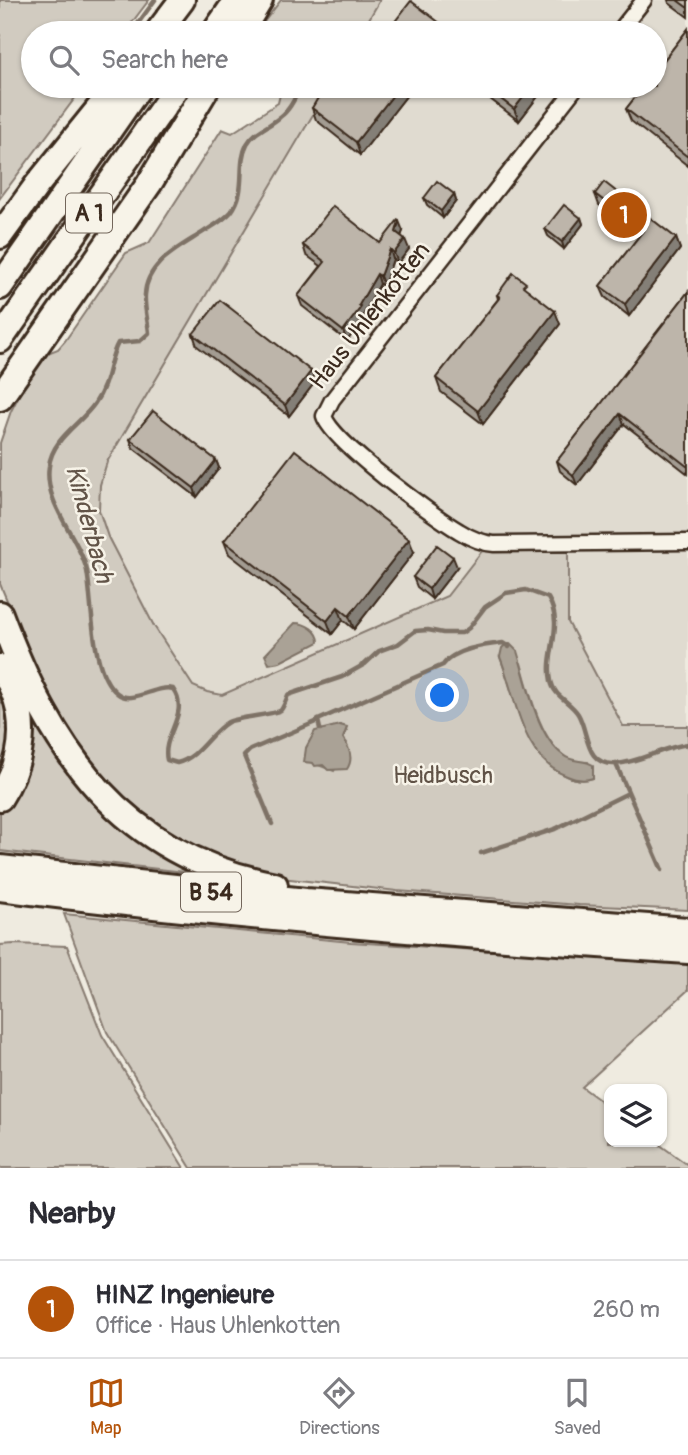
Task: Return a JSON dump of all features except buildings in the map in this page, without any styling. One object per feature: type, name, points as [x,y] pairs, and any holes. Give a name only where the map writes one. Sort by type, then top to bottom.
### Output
[{"type":"highway","points":[[166,21],[182,0]]},
{"type":"highway","points":[[183,21],[198,0]]},
{"type":"highway","points":[[222,21],[237,0]]},
{"type":"highway","points":[[247,21],[260,0]]},
{"type":"highway","points":[[0,236],[107,98]]},
{"type":"highway","name":"A 1","points":[[0,287],[132,98]]},
{"type":"highway","name":"A 1","points":[[0,340],[170,98]]},
{"type":"highway","points":[[0,398],[149,184],[201,98]]},
{"type":"highway","points":[[0,418],[57,317]]},
{"type":"highway","points":[[0,614],[13,648],[59,739],[92,785],[136,825],[163,844],[190,858],[242,877],[287,887],[341,893],[423,911]]},
{"type":"highway","points":[[0,667],[13,687],[21,722],[18,758],[8,786],[0,798]]},
{"type":"highway","name":"B 54","points":[[0,868],[164,887],[423,911],[688,930]]},
{"type":"highway","name":"B 54","points":[[0,888],[422,932],[688,951]]},
{"type":"highway","points":[[0,906],[60,904],[187,909]]},
{"type":"street","points":[[627,21],[644,0]]},
{"type":"street","name":"Haus Uhlenkotten","points":[[568,98],[332,400],[324,416],[334,434],[347,447],[443,521],[480,541],[494,544],[688,542]]},
{"type":"shaded area","points":[[380,0],[688,0],[688,726],[623,726],[568,622],[568,552],[482,551],[447,596],[222,695],[193,686],[154,626],[108,537],[99,510],[100,485],[107,462],[323,98],[667,98],[667,21],[368,21]]},
{"type":"shaded area","points":[[295,623],[311,628],[317,634],[319,642],[280,662],[269,664],[265,655]]},
{"type":"shaded area","points":[[506,644],[510,644],[517,651],[534,707],[546,735],[567,757],[593,765],[593,778],[583,780],[567,776],[552,768],[539,756],[522,725],[500,657]]},
{"type":"shaded area","points":[[340,725],[347,727],[343,738],[350,753],[347,769],[328,770],[323,765],[315,766],[313,763],[304,762],[306,748],[315,731]]},
{"type":"green space","points":[[0,0],[149,0],[133,21],[21,21],[21,98],[75,98],[0,198]]},
{"type":"green space","points":[[281,0],[380,0],[368,21],[265,21]]},
{"type":"green space","name":"Heidbusch","points":[[279,98],[323,98],[107,462],[100,485],[99,510],[108,537],[154,626],[193,686],[222,695],[447,596],[482,551],[568,552],[568,622],[623,726],[688,726],[688,910],[579,905],[397,891],[272,877],[177,841],[112,791],[61,721],[0,584],[0,443],[11,411],[45,354],[58,349],[65,341],[126,253],[149,243],[222,129],[232,133],[278,103]],"holes":[[[500,657],[521,663],[537,715],[550,741],[569,759],[588,762],[593,778],[580,780],[552,768],[530,741]],[[340,725],[347,731],[343,738],[347,743],[334,771],[310,762],[306,748],[312,738],[323,730]]]},
{"type":"green space","points":[[0,625],[45,726],[202,874],[0,851],[0,808],[16,782],[0,656]]},
{"type":"green space","points":[[0,684],[6,697],[12,739],[0,779]]},
{"type":"green space","points":[[64,914],[351,942],[688,963],[688,990],[582,1087],[604,1103],[604,1147],[663,1147],[688,1165],[688,1168],[191,1168],[107,1032]]},
{"type":"green space","points":[[0,945],[67,946],[102,1035],[184,1168],[0,1168]]},
{"type":"waterway","name":"Kinderbach","points":[[140,21],[155,0]]},
{"type":"waterway","name":"Kinderbach","points":[[295,98],[287,111],[247,144],[242,161],[241,187],[231,212],[166,257],[151,273],[145,295],[149,333],[140,341],[118,343],[100,395],[89,411],[61,439],[51,456],[51,494],[87,571],[97,654],[108,683],[117,693],[130,697],[159,689],[173,689],[179,707],[166,751],[167,760],[177,763],[192,756],[228,722],[281,710],[288,695],[342,677],[365,664],[379,651],[398,644],[415,631],[462,633],[485,607],[506,593],[526,590],[548,598],[553,608],[555,629],[550,660],[551,681],[555,691],[578,714],[589,746],[598,760],[625,763],[688,744]]},
{"type":"waterway","points":[[320,729],[318,720],[443,665],[454,655],[503,643],[509,647]]},
{"type":"waterway","points":[[272,824],[244,756],[250,750],[318,721]]},
{"type":"waterway","points":[[616,764],[662,870]]},
{"type":"waterway","points":[[481,853],[555,829],[628,793]]},
{"type":"place","name":"HINZ Ingenieure","points":[[624,215]]}]
